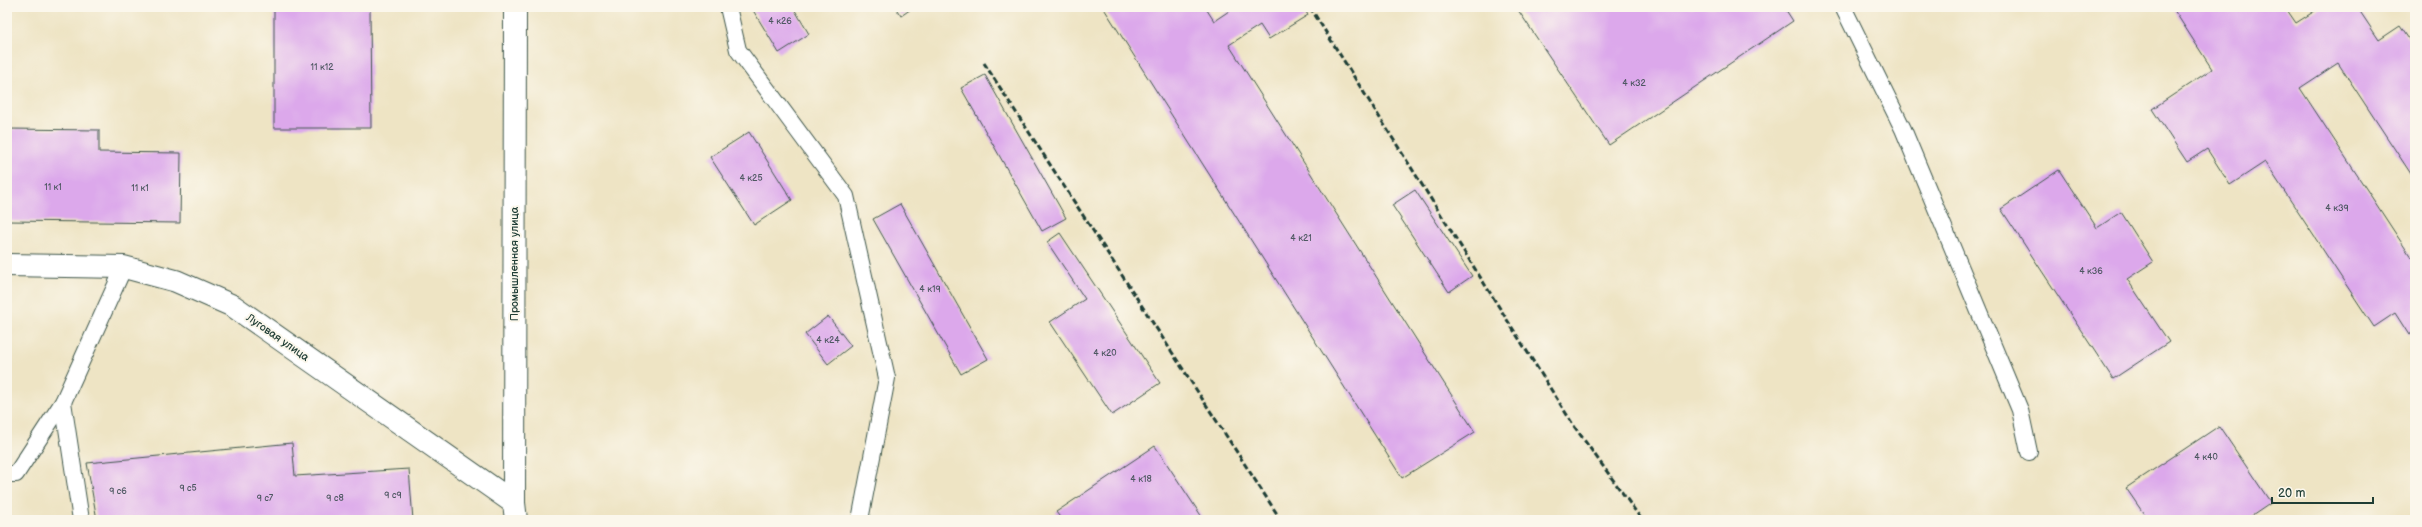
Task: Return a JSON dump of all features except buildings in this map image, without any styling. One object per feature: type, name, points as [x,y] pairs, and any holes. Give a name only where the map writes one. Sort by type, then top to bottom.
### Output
[{"type":"street","name":"Промышленная улица","points":[[515,7],[515,512]]},
{"type":"street","name":"Луговая улица","points":[[7,265],[124,267],[176,281],[234,306],[515,512]]},
{"type":"lane","points":[[728,7],[738,50],[846,196],[887,378],[860,520]]},
{"type":"lane","points":[[1842,7],[1903,129],[2020,410],[2029,452]]},
{"type":"lane","points":[[7,474],[16,474],[63,402],[124,267]]},
{"type":"lane","points":[[63,402],[81,520]]},
{"type":"railway","points":[[1310,7],[1574,426],[1642,520]]},
{"type":"railway","points":[[984,63],[1281,520]]}]
